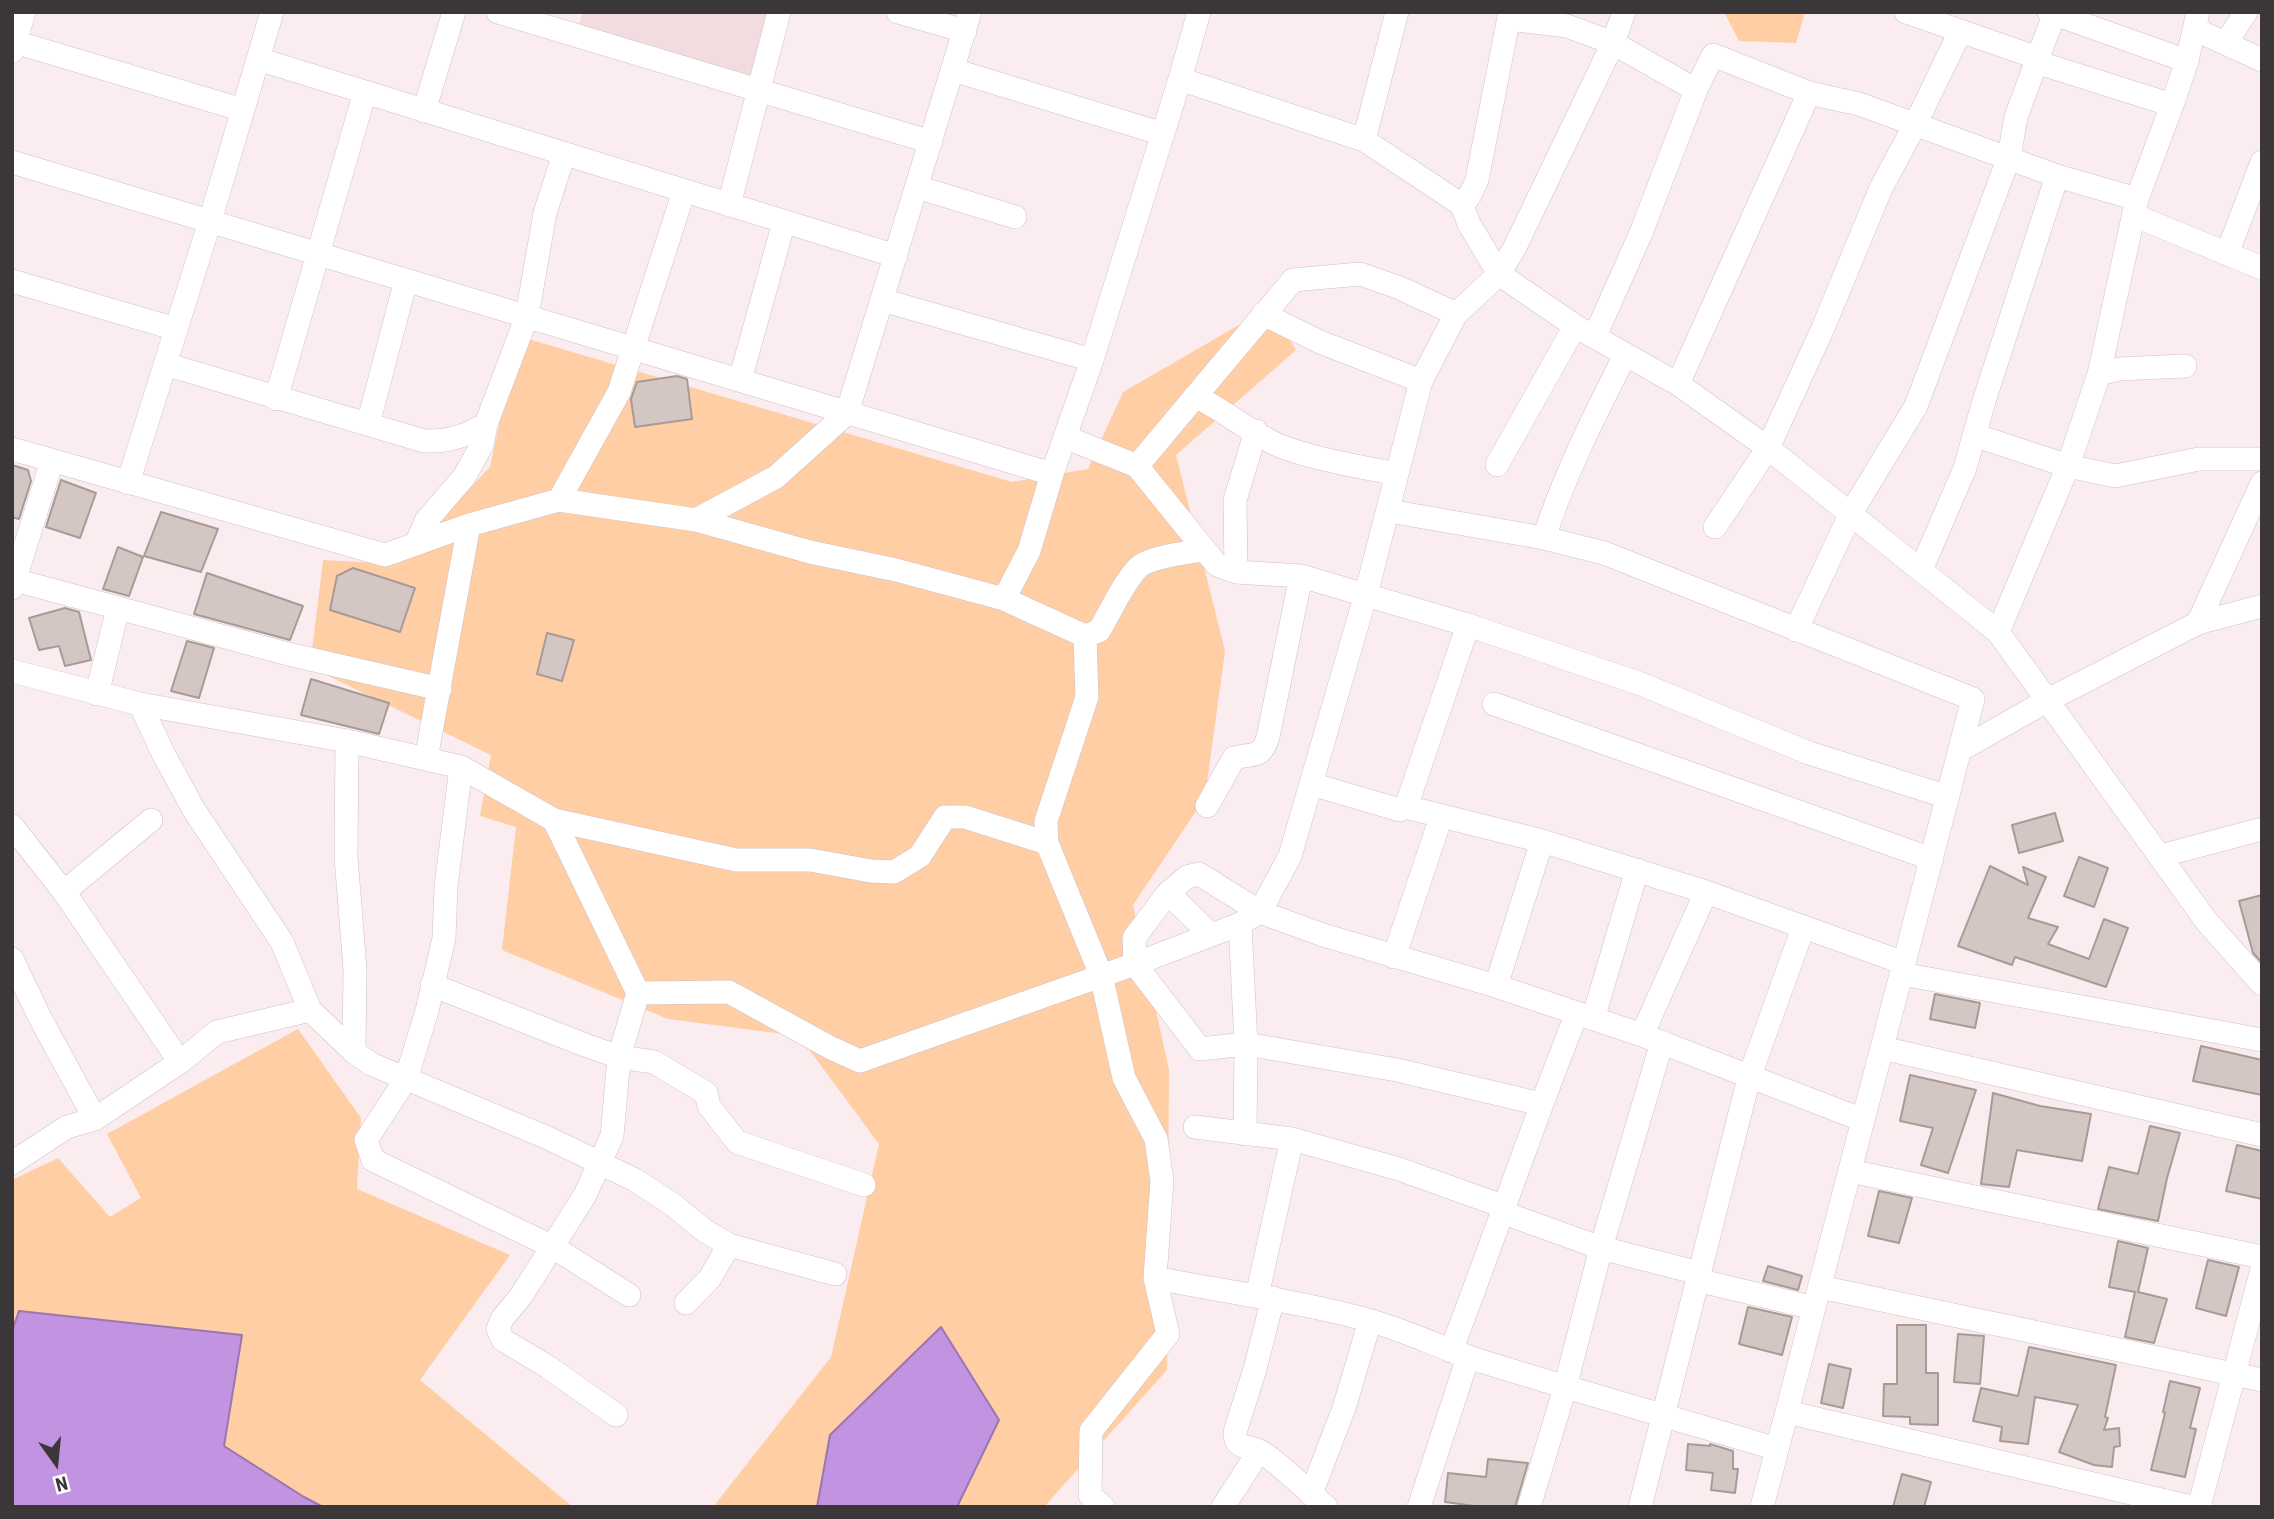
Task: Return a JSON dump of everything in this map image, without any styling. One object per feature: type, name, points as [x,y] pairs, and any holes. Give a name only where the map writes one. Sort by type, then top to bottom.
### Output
[{"type":"street","points":[[128,483],[272,12]]},
{"type":"street","points":[[424,111],[454,12]]},
{"type":"street","points":[[498,12],[931,142]]},
{"type":"street","points":[[729,205],[779,12]]},
{"type":"street","points":[[696,520],[776,477],[848,413],[968,21],[898,12]]},
{"type":"street","points":[[1004,599],[1029,551],[1052,474],[1092,360],[1199,12]]},
{"type":"street","points":[[1364,140],[1397,12]]},
{"type":"street","points":[[638,993],[729,992],[860,1061],[1135,964],[1240,924],[1260,912],[1290,856],[1366,593],[1421,381],[1456,314],[1499,274],[1515,247],[1613,43],[1624,12]]},
{"type":"street","points":[[1906,12],[2172,105]]},
{"type":"street","points":[[2226,43],[2246,12]]},
{"type":"street","points":[[21,13],[14,46],[243,110]]},
{"type":"street","points":[[1796,630],[1851,513],[1916,406],[2009,158],[2016,117],[2053,13],[2187,61]]},
{"type":"street","points":[[1462,205],[1477,180],[1509,15],[1567,26],[1613,43],[1696,90]]},
{"type":"street","points":[[1998,632],[2068,466],[2099,374],[2135,207],[2187,61],[2196,20],[2226,43],[2262,60]]},
{"type":"street","points":[[1716,527],[1768,448],[1823,328],[1881,188],[1960,32]]},
{"type":"street","points":[[1497,465],[1585,331],[1641,233],[1696,90],[1713,55],[1809,93],[1859,104],[2057,176],[2135,207],[2227,254],[2262,268]]},
{"type":"street","points":[[258,60],[896,256]]},
{"type":"street","points":[[953,70],[1163,134]]},
{"type":"street","points":[[1180,79],[1364,140],[1462,205],[1468,224],[1499,274],[1585,331],[1678,384],[1768,448],[1998,632],[2207,922],[2251,956],[2262,984]]},
{"type":"street","points":[[276,399],[365,92]]},
{"type":"street","points":[[1678,384],[1809,93]]},
{"type":"street","points":[[416,544],[426,521],[473,463],[482,446],[486,424],[527,316],[545,213],[564,155]]},
{"type":"street","points":[[12,162],[1052,474]]},
{"type":"street","points":[[2227,254],[2262,162]]},
{"type":"street","points":[[1922,570],[1965,468],[2057,176]]},
{"type":"street","points":[[917,187],[1015,217]]},
{"type":"street","points":[[559,500],[619,393],[684,191]]},
{"type":"street","points":[[740,380],[784,222]]},
{"type":"street","points":[[1137,466],[1293,280],[1360,274],[1400,288],[1456,314]]},
{"type":"street","points":[[368,424],[406,280]]},
{"type":"street","points":[[12,281],[176,329]]},
{"type":"street","points":[[882,300],[1092,360]]},
{"type":"street","points":[[1263,314],[1320,342],[1421,381]]},
{"type":"street","points":[[1544,538],[1553,509],[1577,454],[1625,355]]},
{"type":"street","points":[[165,364],[424,441],[443,442],[486,424]]},
{"type":"street","points":[[2099,374],[2119,369],[2185,366]]},
{"type":"street","points":[[1195,396],[1280,445],[1397,474]]},
{"type":"street","points":[[1236,572],[1235,500],[1256,431]]},
{"type":"street","points":[[1974,435],[2068,466],[2115,476],[2199,459],[2262,459]]},
{"type":"street","points":[[1065,437],[1137,466],[1217,565],[1236,572],[1301,576],[1468,625],[1641,684],[1809,753],[1948,797]]},
{"type":"street","points":[[12,449],[385,555],[469,525],[559,500],[696,520],[810,552],[896,570],[1004,599],[1085,636],[1099,631],[1140,566],[1165,557],[1203,550]]},
{"type":"street","points":[[52,461],[13,584],[118,608],[288,654],[440,688]]},
{"type":"street","points":[[2198,623],[2262,483]]},
{"type":"street","points":[[1388,511],[1544,538],[1604,553],[1973,699],[1762,1507]]},
{"type":"street","points":[[426,759],[469,525]]},
{"type":"street","points":[[1207,806],[1234,758],[1257,755],[1264,751],[1301,576]]},
{"type":"street","points":[[1960,750],[2048,700],[2198,623],[2262,606]]},
{"type":"street","points":[[97,694],[118,608]]},
{"type":"street","points":[[1406,807],[1468,625]]},
{"type":"street","points":[[1085,636],[1087,696],[1046,821],[1047,843],[1101,975],[1124,1078],[1156,1139],[1162,1181],[1155,1278],[1168,1334],[1091,1431],[1090,1495],[1103,1507]]},
{"type":"street","points":[[12,671],[140,704],[347,741],[461,767],[554,820],[736,860],[810,860],[871,871],[894,872],[920,856],[945,817],[965,817],[1047,843]]},
{"type":"street","points":[[140,704],[194,810],[282,942],[310,1010],[354,1052],[371,1064],[548,1138],[600,1163],[644,1186],[672,1204],[705,1231],[729,1245],[835,1274]]},
{"type":"street","points":[[1494,704],[1932,859]]},
{"type":"street","points":[[347,741],[346,857],[355,992],[354,1052]]},
{"type":"street","points":[[461,767],[446,886],[444,937],[427,1011],[406,1079],[366,1140],[373,1160],[553,1247],[629,1295]]},
{"type":"street","points":[[1311,783],[1400,810],[1406,807],[1542,841],[1637,870],[1706,892],[1903,968],[2262,1040]]},
{"type":"street","points":[[1394,957],[1441,817]]},
{"type":"street","points":[[64,892],[152,820]]},
{"type":"street","points":[[554,820],[638,993],[619,1056],[612,1136],[585,1195],[498,1329],[500,1335],[518,1350],[548,1367],[616,1415]]},
{"type":"street","points":[[12,826],[64,892],[180,1062]]},
{"type":"street","points":[[2160,856],[2262,829]]},
{"type":"street","points":[[1496,986],[1542,841]]},
{"type":"street","points":[[1419,1507],[1460,1354],[1541,1104],[1585,1016],[1637,870]]},
{"type":"street","points":[[1541,1104],[1397,1070],[1246,1044],[1200,1049],[1135,964],[1134,938],[1168,893],[1187,877],[1199,874],[1260,912],[1652,1038],[1749,1078],[1863,1120]]},
{"type":"street","points":[[1529,1507],[1565,1388],[1652,1038],[1706,892]]},
{"type":"street","points":[[1168,893],[1210,935]]},
{"type":"street","points":[[1240,924],[1246,1044],[1245,1134]]},
{"type":"street","points":[[1640,1507],[1749,1078],[1803,928]]},
{"type":"street","points":[[12,959],[38,1016],[96,1119]]},
{"type":"street","points":[[432,985],[619,1056],[654,1062],[706,1093],[709,1106],[737,1142],[864,1185]]},
{"type":"street","points":[[12,1163],[67,1127],[96,1119],[180,1062],[217,1032],[310,1010]]},
{"type":"street","points":[[1882,1048],[2262,1135]]},
{"type":"street","points":[[1195,1127],[1292,1139],[1399,1169],[1601,1248],[1698,1276],[2262,1380]]},
{"type":"street","points":[[1292,1139],[1255,1369],[1235,1432],[1235,1440],[1239,1446],[1259,1451],[1318,1501],[1370,1321]]},
{"type":"street","points":[[1850,1171],[2262,1257]]},
{"type":"street","points":[[686,1303],[710,1278],[729,1245]]},
{"type":"street","points":[[2199,1507],[2262,1269]]},
{"type":"street","points":[[1155,1278],[1265,1297],[1370,1321],[1565,1388],[1664,1414],[1777,1449]]},
{"type":"street","points":[[1787,1412],[2191,1507]]},
{"type":"street","points":[[1223,1507],[1259,1451]]},
{"type":"shaded area","points":[[583,12],[771,12],[753,77],[579,24]]},
{"type":"shaded area","points":[[1724,12],[1805,12],[1796,43],[1739,41]]},
{"type":"shaded area","points":[[1270,307],[1296,350],[1176,455],[1225,651],[1205,798],[1133,905],[1169,1070],[1167,1370],[1044,1507],[713,1507],[831,1357],[879,1144],[799,1036],[668,1019],[502,950],[516,827],[480,816],[491,755],[310,667],[323,560],[398,564],[490,467],[518,336],[1012,482],[1088,469],[1123,392]]},
{"type":"shaded area","points":[[298,1029],[361,1118],[357,1189],[510,1255],[420,1380],[573,1507],[12,1507],[12,1180],[58,1158],[110,1217],[141,1198],[107,1134]]},
{"type":"shaded area","points":[[19,1311],[242,1335],[224,1446],[323,1507],[12,1507],[12,1331]]},
{"type":"shaded area","points":[[941,1327],[999,1420],[957,1507],[817,1507],[830,1435]]},
{"type":"building","points":[[677,376],[687,379],[692,419],[635,427],[631,399],[637,382]]},
{"type":"building","points":[[12,465],[28,470],[31,481],[19,519],[12,517]]},
{"type":"building","points":[[61,480],[96,493],[80,538],[46,527]]},
{"type":"building","points":[[161,512],[218,529],[201,572],[144,556]]},
{"type":"building","points":[[118,547],[143,557],[129,596],[103,589]]},
{"type":"building","points":[[353,568],[415,588],[400,632],[330,610],[337,576]]},
{"type":"building","points":[[207,573],[303,606],[290,640],[194,614]]},
{"type":"building","points":[[65,608],[79,612],[91,660],[65,666],[59,646],[39,650],[29,618]]},
{"type":"building","points":[[547,633],[574,640],[562,681],[537,674]]},
{"type":"building","points":[[187,641],[214,648],[199,698],[171,691]]},
{"type":"building","points":[[311,679],[389,703],[379,734],[301,715]]},
{"type":"building","points":[[2055,813],[2063,841],[2019,853],[2012,825]]},
{"type":"building","points":[[2079,857],[2108,868],[2094,907],[2064,896]]},
{"type":"building","points":[[1990,866],[2028,885],[2023,867],[2046,877],[2028,918],[2058,927],[2048,944],[2089,959],[2104,919],[2128,928],[2106,987],[2015,957],[2012,965],[1958,946]]},
{"type":"building","points":[[2262,895],[2262,963],[2253,953],[2239,901]]},
{"type":"building","points":[[1935,994],[1980,1003],[1975,1028],[1930,1019]]},
{"type":"building","points":[[2201,1046],[2262,1060],[2262,1095],[2193,1081]]},
{"type":"building","points":[[1910,1075],[1976,1090],[1948,1173],[1921,1165],[1933,1128],[1900,1121]]},
{"type":"building","points":[[1993,1093],[2040,1106],[2091,1114],[2082,1161],[2017,1150],[2009,1187],[1981,1184]]},
{"type":"building","points":[[2150,1126],[2180,1133],[2158,1221],[2098,1209],[2109,1167],[2138,1174]]},
{"type":"building","points":[[2237,1145],[2262,1151],[2262,1199],[2226,1191]]},
{"type":"building","points":[[1879,1191],[1912,1198],[1899,1243],[1868,1236]]},
{"type":"building","points":[[2118,1241],[2148,1248],[2138,1292],[2167,1299],[2154,1343],[2125,1337],[2135,1292],[2109,1287]]},
{"type":"building","points":[[2208,1260],[2239,1267],[2226,1316],[2196,1308]]},
{"type":"building","points":[[1768,1266],[1802,1276],[1798,1290],[1763,1281]]},
{"type":"building","points":[[1748,1307],[1792,1317],[1782,1355],[1739,1344]]},
{"type":"building","points":[[1897,1325],[1926,1325],[1926,1373],[1938,1373],[1938,1425],[1910,1424],[1910,1417],[1883,1416],[1884,1384],[1897,1384]]},
{"type":"building","points":[[1958,1334],[1984,1336],[1980,1384],[1954,1382]]},
{"type":"building","points":[[2029,1347],[2116,1365],[2104,1430],[2119,1428],[2120,1446],[2114,1447],[2112,1467],[2094,1465],[2059,1452],[2078,1405],[2035,1397],[2028,1444],[2000,1441],[2002,1427],[1973,1421],[1981,1388],[2018,1396]]},
{"type":"building","points":[[1829,1364],[1851,1369],[1843,1408],[1821,1403]]},
{"type":"building","points":[[2170,1381],[2200,1388],[2190,1428],[2196,1429],[2185,1477],[2151,1470]]},
{"type":"building","points":[[1688,1444],[1710,1444],[1733,1451],[1733,1469],[1738,1469],[1735,1493],[1711,1490],[1713,1473],[1686,1470]]},
{"type":"building","points":[[1488,1459],[1528,1463],[1515,1507],[1482,1507],[1445,1502],[1448,1473],[1486,1477]]},
{"type":"building","points":[[1902,1474],[1931,1482],[1924,1507],[1893,1507]]}]
